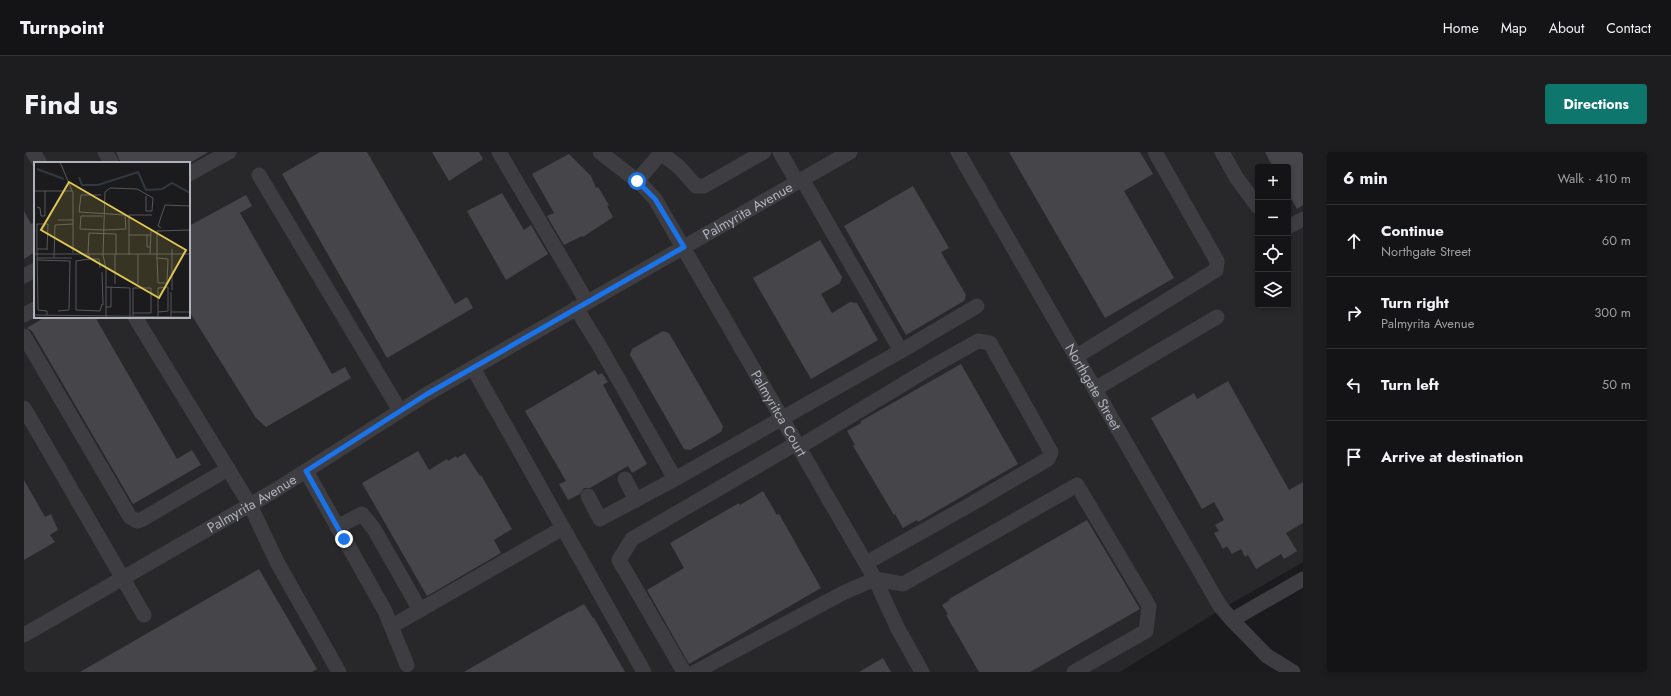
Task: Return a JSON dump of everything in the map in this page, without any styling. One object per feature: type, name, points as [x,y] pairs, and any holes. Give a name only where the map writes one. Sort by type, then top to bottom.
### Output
[{"type":"street","points":[[33,152],[39,162]]},
{"type":"street","points":[[105,152],[111,162]]},
{"type":"street","points":[[190,173],[229,152]]},
{"type":"street","points":[[499,152],[582,305],[600,347],[675,479]]},
{"type":"street","points":[[600,152],[637,181],[655,199],[684,247]]},
{"type":"street","points":[[637,181],[661,152],[679,167],[696,186],[704,186],[764,152]]},
{"type":"street","points":[[780,152],[799,180],[901,351]]},
{"type":"street","name":"Palmyrita Avenue","points":[[24,635],[250,505],[400,411],[473,368],[850,152]]},
{"type":"street","name":"Northgate Street","points":[[958,152],[1096,388],[1206,584],[1232,620],[1267,656],[1293,672]]},
{"type":"street","points":[[1077,356],[1216,270],[1217,261],[1155,152]]},
{"type":"street","points":[[1222,152],[1236,177],[1255,203]]},
{"type":"street","points":[[259,175],[400,411]]},
{"type":"street","points":[[1291,225],[1303,219]]},
{"type":"street","name":"Palmyritca Court","points":[[684,247],[875,579],[897,627],[922,672]]},
{"type":"street","points":[[24,276],[34,271]]},
{"type":"street","points":[[588,496],[600,519],[783,419],[977,306]]},
{"type":"street","points":[[24,315],[34,309]]},
{"type":"street","points":[[1096,388],[1217,317]]},
{"type":"street","points":[[135,318],[250,505],[277,562],[339,672]]},
{"type":"street","points":[[24,336],[130,517],[141,520],[228,469]]},
{"type":"street","points":[[684,672],[619,560],[632,539],[978,341],[990,343],[1052,452],[1048,459],[866,563]]},
{"type":"street","points":[[473,368],[644,672]]},
{"type":"street","points":[[24,408],[144,615]]},
{"type":"street","points":[[306,471],[392,626],[407,666]]},
{"type":"street","points":[[625,479],[636,500]]},
{"type":"street","points":[[695,672],[843,592],[875,579],[903,584],[1077,485],[1150,606],[1146,631],[1074,672]]},
{"type":"street","points":[[337,527],[362,514],[374,529],[420,610]]},
{"type":"street","points":[[392,626],[564,528]]},
{"type":"street","points":[[1232,620],[1303,579]]},
{"type":"shaded area","points":[[24,152],[1303,152],[1303,562],[1215,613],[1120,672],[24,672]]},
{"type":"building","points":[[116,152],[208,152],[190,163],[121,162]]},
{"type":"building","points":[[320,152],[367,152],[455,304],[467,297],[473,308],[387,358],[282,174]]},
{"type":"building","points":[[432,152],[479,152],[483,159],[449,181]]},
{"type":"building","points":[[1009,152],[1140,152],[1153,174],[1124,191],[1174,278],[1105,318]]},
{"type":"building","points":[[1265,152],[1303,152],[1303,205],[1297,209],[1291,198],[1291,164],[1271,164]]},
{"type":"building","points":[[569,154],[591,176],[596,188],[598,187],[609,205],[607,206],[613,217],[583,237],[582,236],[564,245],[547,216],[554,213],[532,174]]},
{"type":"building","points":[[913,186],[949,248],[941,252],[966,295],[964,301],[906,335],[844,226]]},
{"type":"building","points":[[502,193],[524,230],[531,225],[548,254],[506,280],[467,211]]},
{"type":"building","points":[[246,195],[252,206],[240,213],[332,374],[345,367],[351,378],[266,427],[256,418],[190,313],[190,225]]},
{"type":"building","points":[[24,211],[31,224],[34,222],[34,253],[24,259]]},
{"type":"building","points":[[820,240],[842,277],[840,283],[821,294],[832,313],[850,302],[857,303],[878,340],[811,379],[753,278]]},
{"type":"building","points":[[43,318],[96,318],[177,459],[192,450],[201,465],[133,504],[32,331],[27,328]]},
{"type":"building","points":[[663,331],[669,333],[723,426],[721,432],[690,450],[684,449],[630,355],[632,349]]},
{"type":"building","points":[[961,364],[1018,464],[918,522],[917,520],[903,528],[853,446],[855,445],[847,431],[861,423],[861,421]]},
{"type":"building","points":[[595,370],[598,375],[602,373],[608,382],[603,385],[647,464],[632,473],[628,466],[590,488],[584,488],[580,494],[568,500],[559,484],[566,481],[525,411]]},
{"type":"building","points":[[1228,381],[1289,490],[1303,482],[1303,523],[1286,533],[1297,551],[1284,559],[1281,554],[1256,569],[1248,555],[1245,557],[1241,549],[1232,554],[1227,546],[1223,549],[1214,533],[1219,531],[1215,525],[1224,520],[1214,502],[1202,509],[1151,418],[1194,393],[1197,399]]},
{"type":"building","points":[[418,451],[429,470],[447,459],[448,461],[456,456],[457,458],[465,453],[480,476],[481,475],[512,529],[494,540],[501,553],[427,596],[362,483]]},
{"type":"building","points":[[24,480],[45,517],[51,514],[58,530],[50,535],[55,542],[24,560]]},
{"type":"building","points":[[763,491],[777,515],[779,514],[821,588],[689,664],[647,590],[684,568],[670,543],[739,503],[740,505]]},
{"type":"building","points":[[1087,520],[1140,609],[1030,672],[979,672],[946,615],[948,614],[942,605],[950,600],[949,599]]},
{"type":"building","points":[[259,569],[317,669],[312,672],[80,672]]},
{"type":"building","points":[[584,604],[594,618],[625,672],[464,672],[570,611]]},
{"type":"building","points":[[883,658],[891,672],[859,672]]},
{"type":"route","points":[[344,539],[306,471],[427,394],[684,247],[655,199],[637,181]]}]
